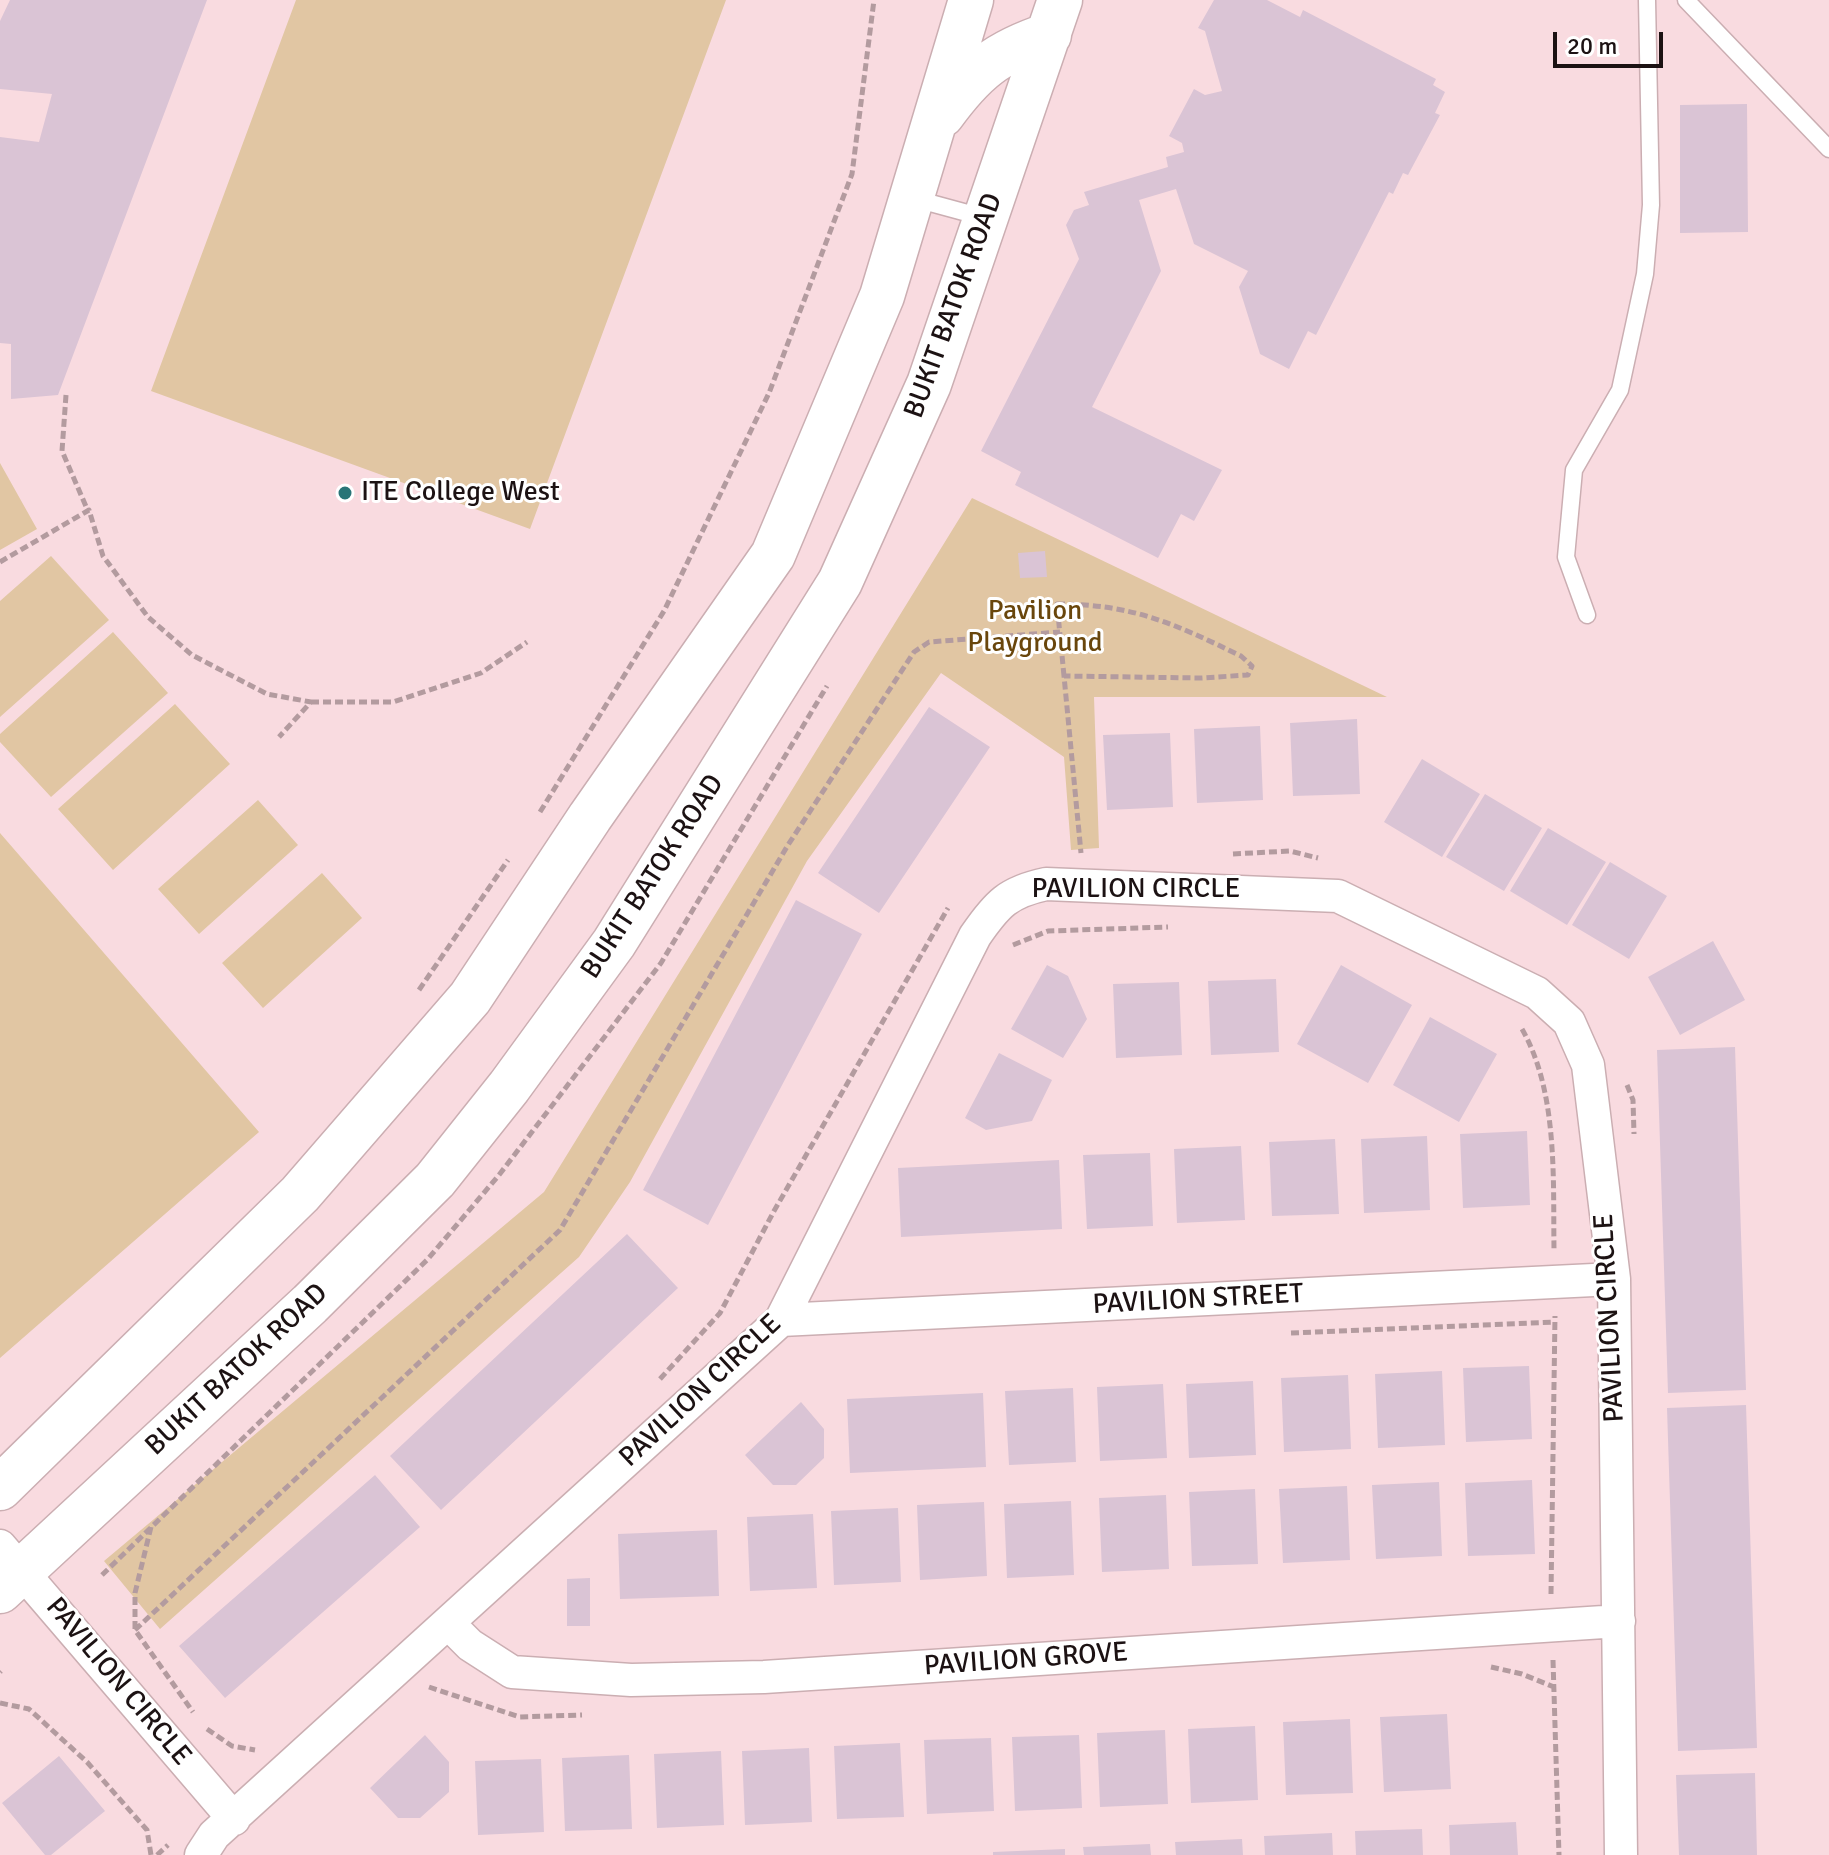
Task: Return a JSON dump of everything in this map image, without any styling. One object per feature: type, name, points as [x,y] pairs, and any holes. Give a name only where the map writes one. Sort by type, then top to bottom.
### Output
[{"type":"main road","points":[[0,1488],[300,1194],[470,998],[599,804],[773,555],[882,296],[971,0]]},
{"type":"main road","points":[[931,130],[970,77],[1054,18]]},
{"type":"main road","name":"BUKIT BATOK ROAD","points":[[7,1568],[310,1304],[435,1180],[509,1087],[614,943],[840,582],[929,384],[1054,18]]},
{"type":"street","name":"PAVILION CIRCLE","points":[[201,1855],[214,1835],[781,1320],[975,936],[992,911],[1017,890],[1046,884],[1338,896],[1537,993],[1569,1022],[1588,1065],[1614,1279],[1621,1855]]},
{"type":"street","name":"PAVILION STREET","points":[[781,1320],[1614,1279]]},
{"type":"street","name":"PAVILION CIRCLE","points":[[7,1568],[234,1819]]},
{"type":"street","name":"PAVILION GROVE","points":[[449,1624],[470,1645],[512,1672],[631,1680],[764,1677],[1619,1621]]},
{"type":"lane","points":[[1587,615],[1566,557],[1574,470],[1620,390],[1645,274],[1651,205],[1647,0]]},
{"type":"lane","points":[[1686,0],[1829,149]]},
{"type":"lane","points":[[910,198],[987,219]]},
{"type":"path","points":[[540,813],[664,611],[769,393],[852,174],[874,0]]},
{"type":"path","points":[[66,395],[62,451],[90,516],[103,556],[148,617],[192,655],[267,694],[311,702],[393,702],[481,673],[527,642]]},
{"type":"path","points":[[0,562],[89,510],[90,516]]},
{"type":"path","points":[[1064,676],[1201,678],[1248,675],[1252,666],[1241,656],[1159,616],[1095,604],[1057,604],[1082,862]]},
{"type":"path","points":[[135,1630],[560,1230],[788,845],[921,644],[1060,632]]},
{"type":"path","points":[[279,737],[311,702]]},
{"type":"path","points":[[1227,854],[1290,851],[1330,861]]},
{"type":"path","points":[[417,992],[514,852]]},
{"type":"path","points":[[648,1390],[693,1347],[720,1313],[774,1211],[950,906]]},
{"type":"path","points":[[1624,1076],[1633,1100],[1635,1145]]},
{"type":"path","points":[[151,1527],[135,1593],[135,1630],[169,1683],[209,1733],[232,1746],[260,1751]]},
{"type":"path","points":[[0,1703],[29,1709],[87,1762],[147,1830],[151,1855]]},
{"type":"green space","points":[[296,0],[726,0],[530,529],[151,391]]},
{"type":"green space","points":[[0,463],[37,529],[0,550]]},
{"type":"green space","name":"Pavilion Playground","points":[[972,498],[1387,697],[1094,697],[1099,848],[1071,850],[1064,757],[941,673],[807,861],[630,1182],[579,1257],[160,1629],[104,1561],[544,1192]]},
{"type":"green space","points":[[51,556],[109,620],[0,717],[0,601]]},
{"type":"green space","points":[[113,632],[168,693],[51,797],[0,742],[0,734]]},
{"type":"green space","points":[[175,704],[230,764],[113,870],[58,809]]},
{"type":"green space","points":[[258,800],[298,845],[199,934],[158,889]]},
{"type":"green space","points":[[0,833],[259,1132],[0,1358]]},
{"type":"green space","points":[[322,873],[362,918],[263,1008],[222,963]]},
{"type":"building","points":[[10,0],[207,0],[58,395],[11,399],[11,344],[0,343],[0,137],[39,142],[52,94],[0,89],[0,21]]},
{"type":"building","points":[[1214,0],[1267,0],[1300,17],[1303,10],[1436,79],[1433,85],[1445,92],[1435,113],[1440,115],[1408,175],[1403,173],[1393,194],[1389,192],[1316,335],[1308,331],[1289,369],[1260,354],[1239,287],[1248,271],[1194,244],[1176,189],[1139,200],[1161,271],[1092,407],[1222,470],[1194,521],[1181,514],[1158,558],[1015,485],[1021,472],[981,451],[1079,259],[1066,225],[1074,210],[1089,205],[1084,192],[1168,167],[1166,157],[1184,152],[1182,143],[1169,136],[1194,89],[1205,95],[1222,91],[1205,31],[1198,28]]},
{"type":"building","points":[[1747,104],[1748,232],[1680,233],[1680,105]]},
{"type":"building","points":[[1045,551],[1047,577],[1020,578],[1018,553]]},
{"type":"building","points":[[929,707],[990,747],[879,913],[818,873]]},
{"type":"building","points":[[1357,719],[1360,794],[1293,796],[1290,723]]},
{"type":"building","points":[[1260,726],[1263,800],[1197,803],[1194,729]]},
{"type":"building","points":[[1170,733],[1173,807],[1107,810],[1103,735]]},
{"type":"building","points":[[1422,759],[1480,794],[1442,857],[1384,822]]},
{"type":"building","points":[[1485,794],[1542,828],[1504,891],[1446,857]]},
{"type":"building","points":[[1548,828],[1606,862],[1567,925],[1510,891]]},
{"type":"building","points":[[1610,862],[1667,896],[1629,959],[1572,925]]},
{"type":"building","points":[[796,900],[862,934],[708,1225],[643,1190]]},
{"type":"building","points":[[1713,941],[1745,1000],[1680,1035],[1648,977]]},
{"type":"building","points":[[1047,965],[1068,976],[1087,1019],[1063,1058],[1011,1029]]},
{"type":"building","points":[[1341,965],[1412,1005],[1368,1083],[1297,1044]]},
{"type":"building","points":[[1276,979],[1279,1052],[1211,1055],[1208,981]]},
{"type":"building","points":[[1179,982],[1182,1055],[1116,1058],[1113,984]]},
{"type":"building","points":[[1430,1017],[1497,1054],[1459,1122],[1393,1085]]},
{"type":"building","points":[[1735,1047],[1746,1390],[1668,1393],[1657,1050]]},
{"type":"building","points":[[999,1053],[1052,1080],[1032,1121],[986,1130],[965,1118]]},
{"type":"building","points":[[1527,1131],[1530,1205],[1463,1208],[1460,1134]]},
{"type":"building","points":[[1427,1136],[1430,1210],[1364,1213],[1361,1139]]},
{"type":"building","points":[[1335,1139],[1339,1214],[1272,1216],[1269,1142]]},
{"type":"building","points":[[1241,1146],[1245,1220],[1177,1223],[1174,1149]]},
{"type":"building","points":[[1150,1153],[1153,1226],[1087,1229],[1083,1155]]},
{"type":"building","points":[[1059,1160],[1062,1229],[901,1237],[898,1168]]},
{"type":"building","points":[[627,1234],[678,1288],[441,1510],[390,1456]]},
{"type":"building","points":[[1529,1366],[1532,1439],[1466,1442],[1463,1368]]},
{"type":"building","points":[[1442,1371],[1445,1445],[1378,1448],[1375,1374]]},
{"type":"building","points":[[1348,1375],[1351,1449],[1284,1452],[1281,1378]]},
{"type":"building","points":[[1253,1381],[1256,1455],[1189,1458],[1186,1384]]},
{"type":"building","points":[[1163,1384],[1167,1458],[1100,1461],[1097,1387]]},
{"type":"building","points":[[1073,1388],[1076,1462],[1009,1465],[1005,1391]]},
{"type":"building","points":[[983,1393],[986,1467],[850,1473],[847,1399]]},
{"type":"building","points":[[801,1402],[824,1429],[824,1458],[796,1485],[773,1485],[745,1455]]},
{"type":"building","points":[[1746,1405],[1757,1748],[1678,1751],[1667,1408]]},
{"type":"building","points":[[375,1475],[420,1527],[225,1698],[179,1646]]},
{"type":"building","points":[[1532,1480],[1535,1554],[1468,1556],[1465,1483]]},
{"type":"building","points":[[1439,1482],[1442,1556],[1376,1559],[1372,1485]]},
{"type":"building","points":[[1347,1486],[1350,1560],[1283,1563],[1279,1489]]},
{"type":"building","points":[[1255,1489],[1258,1564],[1192,1566],[1189,1492]]},
{"type":"building","points":[[1166,1495],[1169,1569],[1102,1572],[1099,1498]]},
{"type":"building","points":[[1071,1501],[1074,1575],[1007,1578],[1004,1504]]},
{"type":"building","points":[[984,1502],[987,1576],[920,1580],[917,1505]]},
{"type":"building","points":[[898,1508],[901,1582],[834,1585],[831,1511]]},
{"type":"building","points":[[813,1514],[817,1588],[750,1591],[747,1517]]},
{"type":"building","points":[[717,1530],[719,1596],[620,1599],[618,1534]]},
{"type":"building","points":[[590,1578],[590,1626],[567,1626],[567,1579]]},
{"type":"building","points":[[1447,1714],[1451,1789],[1384,1792],[1380,1717]]},
{"type":"building","points":[[1350,1719],[1353,1793],[1286,1795],[1283,1722]]},
{"type":"building","points":[[1255,1726],[1258,1800],[1191,1803],[1188,1729]]},
{"type":"building","points":[[1165,1730],[1168,1804],[1100,1807],[1097,1733]]},
{"type":"building","points":[[425,1735],[449,1762],[449,1792],[420,1818],[398,1818],[370,1788]]},
{"type":"building","points":[[1079,1735],[1082,1808],[1015,1811],[1012,1737]]},
{"type":"building","points":[[991,1738],[994,1811],[927,1814],[924,1740]]},
{"type":"building","points":[[900,1743],[904,1817],[837,1819],[834,1746]]},
{"type":"building","points":[[809,1748],[812,1822],[745,1825],[742,1751]]},
{"type":"building","points":[[721,1751],[724,1825],[657,1828],[654,1754]]},
{"type":"building","points":[[629,1755],[632,1829],[565,1831],[562,1758]]},
{"type":"building","points":[[59,1756],[105,1811],[51,1855],[45,1855],[2,1803]]},
{"type":"building","points":[[541,1759],[544,1832],[478,1835],[475,1761]]},
{"type":"building","points":[[1755,1773],[1757,1855],[1679,1855],[1676,1775]]},
{"type":"building","points":[[1516,1822],[1518,1855],[1450,1855],[1449,1825]]},
{"type":"building","points":[[1422,1829],[1423,1855],[1356,1855],[1355,1831]]},
{"type":"building","points":[[1332,1833],[1333,1855],[1265,1855],[1264,1836]]},
{"type":"building","points":[[1242,1839],[1243,1855],[1176,1855],[1175,1842]]},
{"type":"building","points":[[1150,1844],[1151,1855],[1084,1855],[1083,1847]]},
{"type":"building","points":[[1065,1849],[1065,1855],[993,1855],[993,1852]]},
{"type":"place","name":"ITE College West","points":[[345,493]]}]
